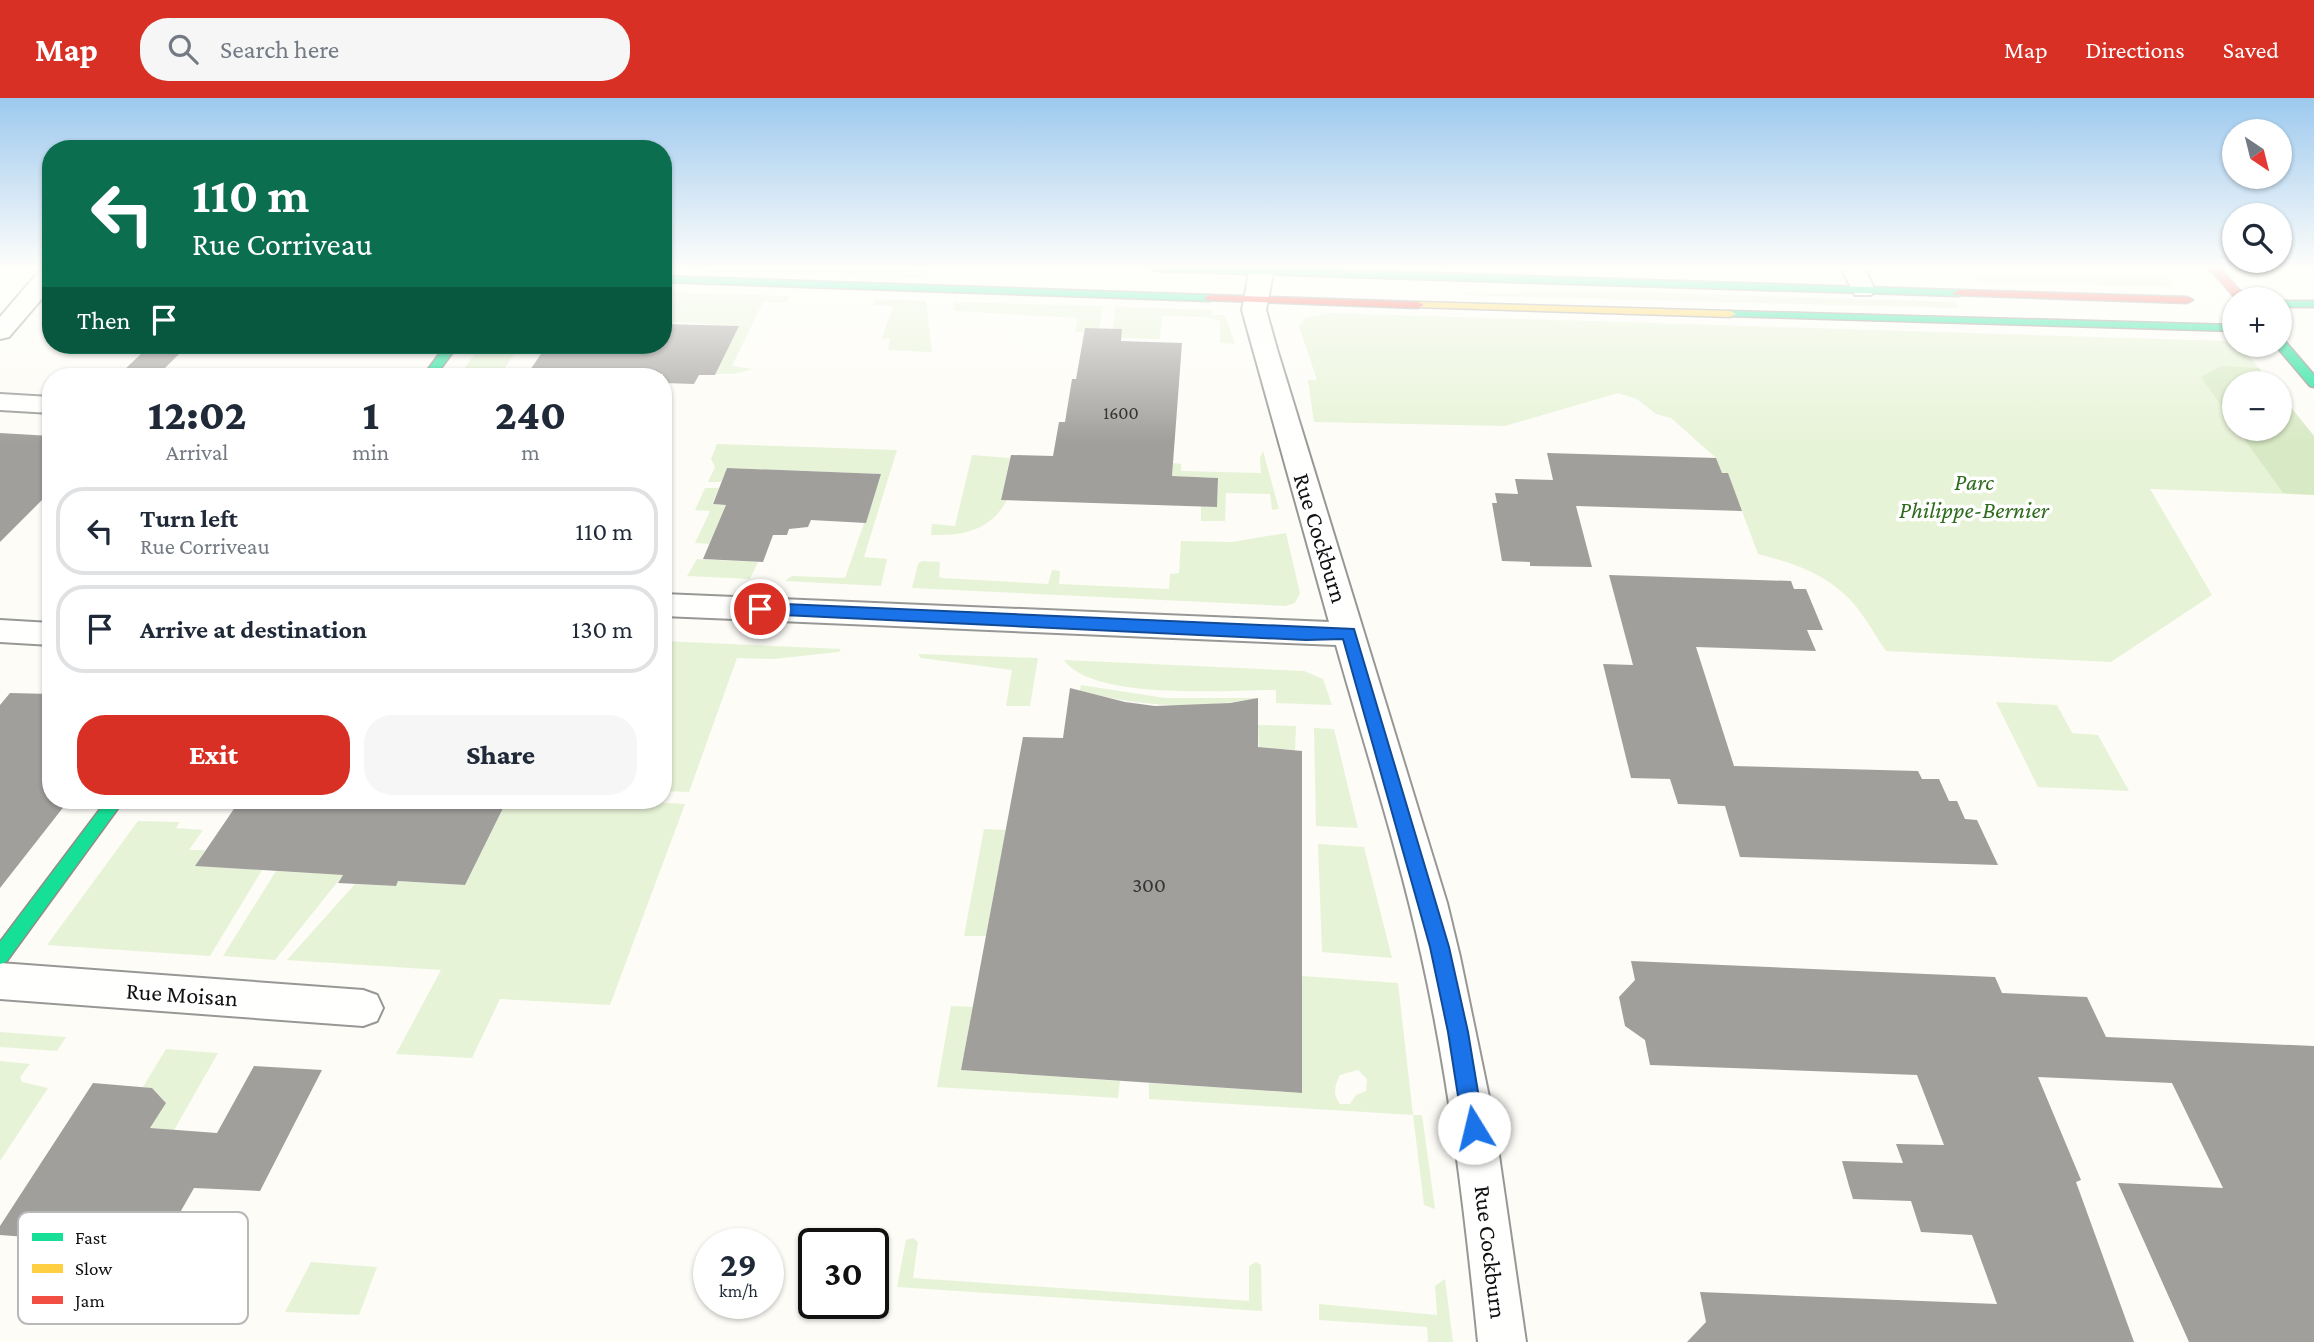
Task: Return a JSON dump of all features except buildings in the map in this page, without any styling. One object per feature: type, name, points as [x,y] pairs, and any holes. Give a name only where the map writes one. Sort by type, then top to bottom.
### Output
[{"type":"main road","points":[[2167,326],[2222,328]]},
{"type":"main road","points":[[2292,349],[2314,383]]},
{"type":"main road","points":[[0,956],[109,809]]},
{"type":"street","name":"Rue Cockburn","points":[[1258,326],[1429,903],[1450,993],[1481,1173],[1502,1342]]},
{"type":"street","points":[[0,402],[42,404]]},
{"type":"street","points":[[672,605],[1306,634],[1349,633]]},
{"type":"street","points":[[0,631],[42,633]]},
{"type":"street","name":"Rue Moisan","points":[[0,981],[363,1008]]},
{"type":"green space","points":[[738,326],[751,326],[732,366],[753,369],[734,374],[716,374]]},
{"type":"green space","points":[[886,326],[929,326],[932,352],[888,350],[890,339],[882,338]]},
{"type":"green space","points":[[1076,326],[1099,326],[1085,328],[1084,332],[1075,332]]},
{"type":"green space","points":[[1113,326],[1161,326],[1160,339],[1121,338],[1122,329],[1113,329]]},
{"type":"green space","points":[[1220,326],[1229,326],[1235,344],[1220,343]]},
{"type":"green space","name":"Parc Philippe-Bernier","points":[[1299,326],[1747,326],[2222,341],[2222,357],[2250,357],[2261,371],[2222,371],[2222,441],[2292,441],[2292,409],[2314,436],[2314,495],[2150,489],[2212,595],[2111,662],[1886,651],[1855,605],[1834,585],[1803,568],[1758,554],[1728,474],[1722,473],[1716,458],[1671,418],[1656,414],[1637,399],[1618,393],[1505,426],[1314,422],[1308,380],[1317,380]]},
{"type":"green space","points":[[475,354],[514,354],[505,368],[465,368]]},
{"type":"green space","points":[[2221,366],[2259,368],[2261,371],[2222,371],[2222,407],[2201,377]]},
{"type":"green space","points":[[2292,409],[2314,436],[2314,495],[2283,493],[2246,441],[2292,441]]},
{"type":"green space","points":[[717,444],[897,450],[864,557],[887,559],[881,586],[785,581],[792,576],[845,578],[881,474],[728,468],[721,482],[708,482],[715,467],[711,459]]},
{"type":"green space","points":[[1263,451],[1279,509],[1272,510],[1270,494],[1226,493],[1225,521],[1201,521],[1201,506],[1217,507],[1218,478],[1172,476],[1173,463],[1181,464],[1181,471],[1261,473],[1260,458]]},
{"type":"green space","points":[[972,455],[1010,458],[1001,499],[1007,500],[985,525],[955,534],[931,535],[932,524],[955,526]]},
{"type":"green space","points":[[705,488],[719,488],[712,504],[726,505],[710,544],[695,543],[710,511],[695,510]]},
{"type":"green space","points":[[1286,533],[1300,593],[1295,603],[1285,606],[912,588],[918,564],[922,561],[940,562],[939,577],[942,578],[1048,584],[1052,570],[1060,571],[1059,584],[1169,589],[1170,574],[1179,573],[1181,541],[1232,542]]},
{"type":"green space","points":[[697,559],[758,562],[750,579],[687,576]]},
{"type":"green space","points":[[672,641],[841,649],[839,652],[773,659],[737,658],[689,792],[672,791]]},
{"type":"green space","points":[[918,654],[1038,658],[1030,706],[1006,706],[1012,670],[921,658]]},
{"type":"green space","points":[[1064,660],[1304,671],[1323,679],[1332,705],[1276,703],[1276,690],[1195,691],[1131,688],[1079,673]]},
{"type":"green space","points":[[1081,685],[1165,698],[1258,698],[1212,704],[1169,705],[1126,701],[1080,691]]},
{"type":"green space","points":[[1996,702],[2057,705],[2072,733],[2098,735],[2129,791],[2038,787]]},
{"type":"green space","points":[[1258,725],[1296,726],[1295,750],[1259,747]]},
{"type":"green space","points":[[1314,728],[1334,729],[1358,828],[1316,826]]},
{"type":"green space","points":[[672,803],[685,804],[610,1005],[500,999],[472,1058],[396,1054],[441,970],[287,960],[355,884],[395,886],[398,881],[465,885],[503,809],[672,809]]},
{"type":"green space","points":[[138,821],[180,822],[176,828],[203,830],[189,850],[205,850],[196,866],[262,870],[210,956],[47,945]]},
{"type":"green space","points":[[984,829],[1006,830],[986,936],[964,936]]},
{"type":"green space","points":[[1318,844],[1364,847],[1392,958],[1322,952]]},
{"type":"green space","points":[[276,871],[343,875],[275,960],[223,956]]},
{"type":"green space","points":[[1302,976],[1398,983],[1413,1115],[1149,1099],[1149,1083],[1302,1093]],"holes":[[[1358,1070],[1367,1079],[1366,1091],[1356,1095],[1350,1104],[1340,1104],[1335,1090],[1340,1075]]]},
{"type":"green space","points":[[951,1006],[973,1007],[961,1070],[1120,1081],[1118,1098],[937,1087]]},
{"type":"green space","points":[[0,1032],[66,1037],[57,1051],[0,1047]]},
{"type":"green space","points":[[166,1049],[218,1053],[174,1130],[150,1128],[166,1103],[159,1095],[144,1094],[147,1088],[143,1087]]},
{"type":"green space","points":[[0,1061],[30,1064],[20,1077],[22,1082],[48,1088],[0,1161]]},
{"type":"green space","points":[[1413,1115],[1422,1115],[1435,1209],[1424,1205]]},
{"type":"green space","points":[[913,1238],[918,1242],[913,1278],[1249,1301],[1249,1266],[1256,1262],[1261,1265],[1262,1311],[897,1287],[906,1240]]},
{"type":"green space","points":[[311,1262],[377,1267],[359,1315],[285,1312]]},
{"type":"green space","points":[[1445,1279],[1453,1342],[1428,1342],[1427,1327],[1319,1320],[1319,1304],[1437,1315],[1435,1286]]},
{"type":"traffic: fast","points":[[2165,326],[2222,328]]},
{"type":"traffic: fast","points":[[435,368],[445,354]]},
{"type":"traffic: fast","points":[[2292,357],[2314,383]]},
{"type":"traffic: fast","points":[[0,956],[109,809]]},
{"type":"route","points":[[760,609],[1306,634],[1349,633],[1429,903],[1458,1032],[1474,1128]]}]
